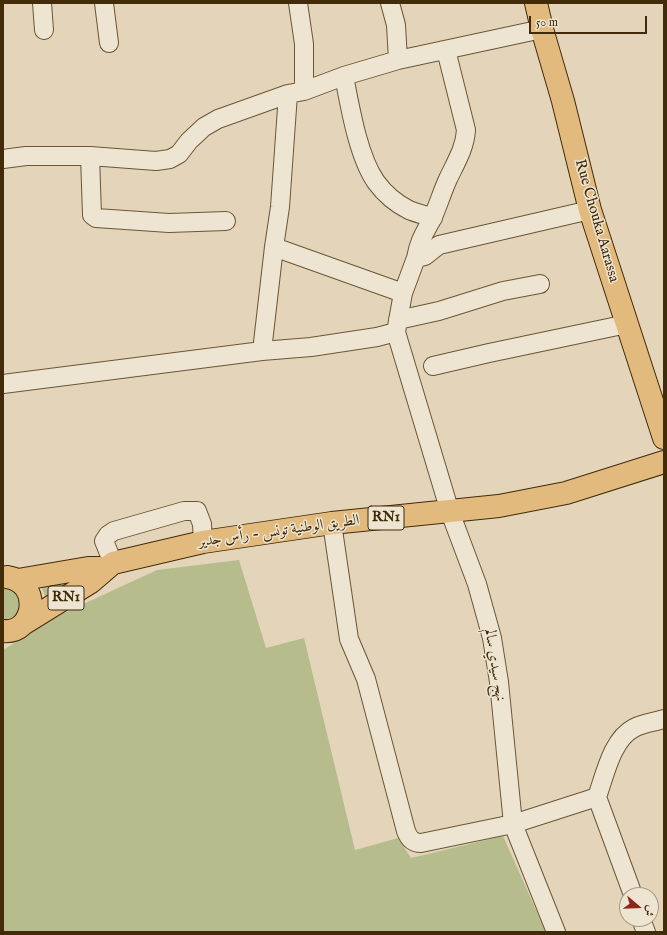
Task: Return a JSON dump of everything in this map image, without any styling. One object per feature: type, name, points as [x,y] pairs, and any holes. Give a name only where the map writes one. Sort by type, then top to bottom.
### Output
[{"type":"main road","name":"Rue Chouka Aarassa","points":[[540,11],[590,210],[664,438]]},
{"type":"main road","name":"الطريق الوطنية تونس - رأس جدير","points":[[9,576],[109,566],[203,542],[332,523],[499,506],[566,493],[664,462]]},
{"type":"main road","name":"الطريق الوطنية تونس - رأس جدير","points":[[13,627],[91,582],[109,566]]},
{"type":"main road","name":"RN1","points":[[9,576],[27,589],[31,601],[31,609],[28,617],[13,627]]},
{"type":"street","points":[[42,3],[44,30]]},
{"type":"street","points":[[104,3],[109,43]]},
{"type":"street","points":[[262,351],[274,247],[304,44],[298,3]]},
{"type":"street","points":[[390,3],[396,24],[398,60]]},
{"type":"street","points":[[3,160],[26,156],[90,156],[156,161],[170,159],[178,154],[188,141],[218,119],[344,76],[398,60],[446,50],[540,11]]},
{"type":"street","points":[[397,326],[403,293],[416,258],[418,245],[432,218],[448,179],[462,151],[465,140],[466,130],[446,50]]},
{"type":"street","points":[[344,76],[355,128],[367,166],[376,183],[388,195],[409,210],[432,218]]},
{"type":"street","points":[[90,156],[92,215],[96,218],[169,224],[226,221]]},
{"type":"street","points":[[416,258],[425,256],[439,245],[590,210]]},
{"type":"street","points":[[274,247],[403,293]]},
{"type":"street","points":[[3,384],[377,338],[397,326],[439,311],[503,291],[540,284]]},
{"type":"street","points":[[433,366],[627,324]]},
{"type":"street","name":"نهج سيدي سالم","points":[[397,326],[450,512],[477,584],[492,638],[499,682],[513,824],[556,932]]},
{"type":"street","points":[[109,566],[104,541],[108,535],[114,531],[184,511],[197,511],[202,524],[203,542]]},
{"type":"street","points":[[332,523],[350,639],[366,679],[408,836],[415,843],[421,843],[513,824],[597,797]]},
{"type":"street","points":[[630,887],[597,797],[614,749],[625,736],[634,728],[664,719]]},
{"type":"green space","points":[[239,560],[266,648],[304,638],[355,850],[398,838],[411,858],[503,836],[546,932],[3,932],[3,650],[64,613],[157,570]]},
{"type":"green space","points":[[78,577],[46,599],[40,583]]},
{"type":"green space","points":[[3,587],[9,587],[19,595],[18,612],[9,619],[3,619]]}]
